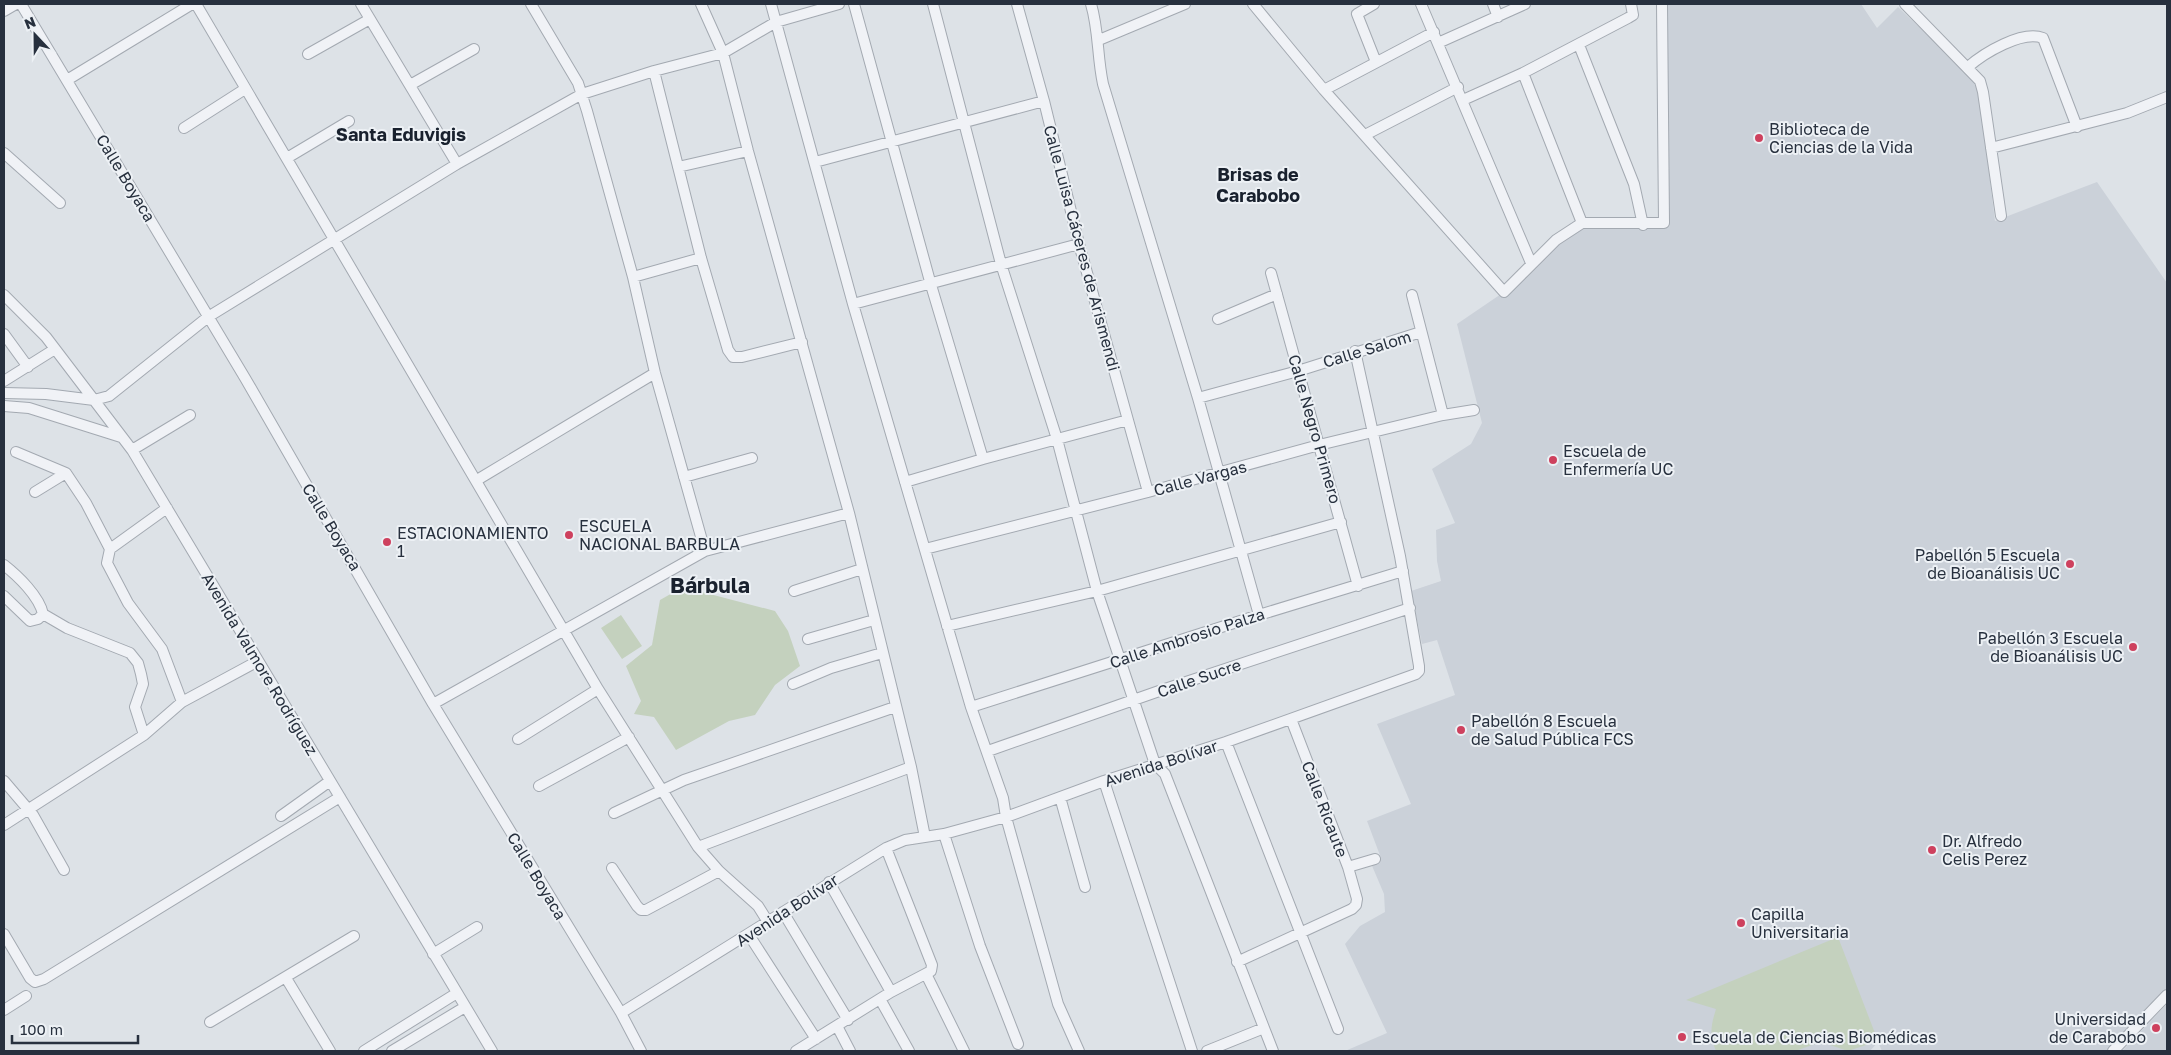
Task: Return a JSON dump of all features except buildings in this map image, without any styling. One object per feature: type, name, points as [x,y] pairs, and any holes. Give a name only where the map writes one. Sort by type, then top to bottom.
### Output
[{"type":"street","points":[[4,11],[16,4]]},
{"type":"street","name":"Calle Boyaca","points":[[21,4],[208,317],[433,704],[621,1013],[641,1051]]},
{"type":"street","points":[[67,80],[192,4]]},
{"type":"street","points":[[196,4],[564,628],[598,689],[663,788],[698,847],[719,871],[753,901],[768,922]]},
{"type":"street","points":[[361,4],[457,164]]},
{"type":"street","points":[[701,4],[722,53],[849,513],[911,767],[925,837]]},
{"type":"street","points":[[772,4],[853,304],[947,626],[971,707],[1003,798],[1006,817],[1058,1004],[1079,1051]]},
{"type":"street","points":[[4,393],[46,394],[94,400],[109,396],[208,317],[457,164],[582,94],[654,71],[722,53],[776,22],[839,4]]},
{"type":"street","points":[[854,4],[931,285],[983,459]]},
{"type":"street","points":[[933,4],[966,123],[1001,264],[1057,440],[1074,511],[1097,591],[1155,764],[1165,774],[1273,1051]]},
{"type":"street","name":"Calle Luisa Cáceres de Arismendi","points":[[1016,4],[1044,101],[1079,244],[1148,492]]},
{"type":"street","points":[[1091,4],[1098,26],[1098,61],[1103,84],[1198,398],[1259,614]]},
{"type":"street","points":[[1099,40],[1183,4]]},
{"type":"street","points":[[1253,4],[1324,90],[1504,292],[1556,240],[1582,223],[1662,225],[1665,220],[1662,4]]},
{"type":"street","points":[[1374,4],[1357,14],[1376,62]]},
{"type":"street","points":[[1421,4],[1458,87],[1531,264]]},
{"type":"street","points":[[1493,4],[1498,16]]},
{"type":"street","points":[[1438,43],[1525,4]]},
{"type":"street","points":[[1463,100],[1523,73],[1628,18],[1633,15],[1631,4]]},
{"type":"street","points":[[1905,4],[1980,81],[1984,92],[2001,216]]},
{"type":"street","points":[[536,5],[582,94],[632,277],[655,373],[705,551]]},
{"type":"street","points":[[308,54],[370,19]]},
{"type":"street","points":[[1324,90],[1434,32]]},
{"type":"street","points":[[1968,67],[1983,54],[2015,40],[2032,37],[2043,38],[2076,127]]},
{"type":"street","points":[[1579,45],[1634,184],[1643,225]]},
{"type":"street","points":[[410,85],[474,49]]},
{"type":"street","points":[[654,71],[701,258],[728,350],[733,357],[742,357],[802,342]]},
{"type":"street","points":[[1523,73],[1582,223]]},
{"type":"street","points":[[1365,135],[1458,87]]},
{"type":"street","points":[[184,128],[245,89]]},
{"type":"street","points":[[1991,148],[2127,113],[2167,96]]},
{"type":"street","points":[[815,162],[1044,101]]},
{"type":"street","points":[[287,158],[349,121]]},
{"type":"street","points":[[678,167],[748,151]]},
{"type":"street","points":[[4,153],[60,203]]},
{"type":"street","points":[[853,304],[931,285],[1001,264],[1079,244]]},
{"type":"street","points":[[632,277],[701,258]]},
{"type":"street","name":"Calle Negro Primero","points":[[1271,273],[1358,586]]},
{"type":"street","points":[[1218,319],[1277,294]]},
{"type":"street","name":"Avenida Valmore Rodríguez","points":[[4,295],[46,337],[132,450],[492,1051]]},
{"type":"street","points":[[1412,295],[1443,415]]},
{"type":"street","name":"Calle Salom","points":[[1198,398],[1298,371],[1355,351],[1421,332]]},
{"type":"street","points":[[4,334],[28,367]]},
{"type":"street","points":[[4,381],[55,349]]},
{"type":"street","name":"Avenida Bolívar","points":[[621,1013],[886,848],[905,840],[944,834],[1006,817],[1104,781],[1291,720],[1416,674],[1419,671],[1419,666],[1410,608],[1355,351]]},
{"type":"street","points":[[477,480],[655,373]]},
{"type":"street","points":[[4,406],[29,408],[122,437]]},
{"type":"street","name":"Calle Vargas","points":[[925,548],[1219,474],[1319,445],[1443,415],[1474,410]]},
{"type":"street","points":[[132,450],[190,415]]},
{"type":"street","points":[[905,482],[1128,420]]},
{"type":"street","points":[[16,452],[66,474],[86,503],[110,548],[107,562],[112,574],[128,603],[162,649],[182,702]]},
{"type":"street","points":[[684,477],[752,458]]},
{"type":"street","points":[[36,492],[66,474]]},
{"type":"street","points":[[110,548],[167,508]]},
{"type":"street","points":[[433,704],[564,628],[705,551],[849,513]]},
{"type":"street","points":[[947,626],[1097,591],[1240,549],[1341,522]]},
{"type":"street","points":[[4,565],[42,607],[44,614],[67,628],[130,653],[138,663],[143,684],[134,707],[144,736]]},
{"type":"street","points":[[794,591],[862,569]]},
{"type":"street","name":"Calle Ambrosio Palza","points":[[971,707],[1259,614],[1403,571]]},
{"type":"street","points":[[4,596],[30,620],[38,619],[44,614]]},
{"type":"street","name":"Calle Sucre","points":[[988,751],[1171,686],[1410,608]]},
{"type":"street","points":[[808,639],[874,620]]},
{"type":"street","points":[[793,684],[831,668],[882,653]]},
{"type":"street","points":[[4,825],[144,736],[182,702],[258,661]]},
{"type":"street","points":[[518,739],[598,689]]},
{"type":"street","points":[[614,813],[663,788],[895,707]]},
{"type":"street","name":"Calle Ricaute","points":[[1291,720],[1348,867],[1357,898],[1356,905],[1352,909],[1300,932]]},
{"type":"street","points":[[539,786],[629,737]]},
{"type":"street","points":[[1226,742],[1338,1029]]},
{"type":"street","points":[[698,847],[911,767]]},
{"type":"street","points":[[4,781],[28,809],[64,870]]},
{"type":"street","points":[[1104,781],[1192,1051]]},
{"type":"street","points":[[281,816],[330,782]]},
{"type":"street","points":[[4,934],[28,976],[34,982],[38,982],[340,797]]},
{"type":"street","points":[[1060,797],[1085,887]]},
{"type":"street","points":[[944,834],[980,946],[1018,1044]]},
{"type":"street","points":[[796,1051],[891,992],[931,971],[932,965],[886,848]]},
{"type":"street","points":[[1348,867],[1375,859]]},
{"type":"street","points":[[612,868],[641,910],[646,910],[719,871]]},
{"type":"street","points":[[829,882],[891,992]]},
{"type":"street","points":[[783,912],[848,1020]]},
{"type":"street","points":[[434,954],[477,927]]},
{"type":"street","points":[[1237,962],[1300,932]]},
{"type":"street","points":[[749,934],[816,1039]]},
{"type":"street","points":[[210,1022],[354,936]]},
{"type":"street","points":[[926,974],[964,1051]]},
{"type":"street","points":[[286,978],[330,1051]]},
{"type":"street","points":[[364,1051],[457,993]]},
{"type":"street","points":[[2112,1051],[2167,995]]},
{"type":"street","points":[[4,1010],[26,996]]},
{"type":"street","points":[[880,999],[909,1051]]},
{"type":"street","points":[[2122,1051],[2167,1004]]},
{"type":"street","points":[[392,1051],[465,1006]]},
{"type":"street","points":[[837,1026],[850,1051]]},
{"type":"street","points":[[1207,1051],[1264,1028]]},
{"type":"shaded area","points":[[1662,4],[1861,4],[1877,28],[1898,7],[1978,84],[1995,221],[2097,182],[2167,283],[2167,995],[2113,1051],[1882,1051],[1878,1042],[1870,1051],[1345,1051],[1387,1033],[1345,944],[1360,926],[1385,912],[1384,894],[1370,861],[1381,858],[1367,821],[1411,804],[1377,724],[1455,695],[1437,640],[1422,644],[1411,591],[1441,581],[1437,561],[1436,530],[1455,523],[1432,469],[1471,444],[1482,423],[1457,324],[1504,292],[1531,263],[1582,227],[1665,226]]},
{"type":"shaded area","name":"Universidad de Carabobo","points":[[2167,1004],[2167,1051],[2122,1051]]},
{"type":"green space","points":[[683,587],[775,611],[788,631],[800,666],[775,685],[755,715],[729,721],[676,750],[654,717],[634,714],[641,701],[626,666],[652,645],[660,600]]},
{"type":"green space","points":[[621,615],[642,646],[622,659],[601,628]]},
{"type":"green space","points":[[1838,937],[1878,1041],[1848,1051],[1821,1042],[1795,1051],[1716,1051],[1711,1030],[1716,1009],[1686,1000]]},
{"type":"place","name":"Biblioteca de Ciencias de la Vida","points":[[1759,138]]},
{"type":"place","name":"Escuela de Enfermería UC","points":[[1553,460]]},
{"type":"place","name":"ESCUELA NACIONAL BARBULA","points":[[569,535]]},
{"type":"place","name":"ESTACIONAMIENTO 1","points":[[387,542]]},
{"type":"place","name":"Pabellón 5 Escuela de Bioanálisis UC","points":[[2070,564]]},
{"type":"place","name":"Pabellón 3 Escuela de Bioanálisis UC","points":[[2133,647]]},
{"type":"place","name":"Pabellón 8 Escuela de Salud Pública FCS","points":[[1461,730]]},
{"type":"place","name":"Dr. Alfredo Celis Perez","points":[[1932,850]]},
{"type":"place","name":"Capilla Universitaria","points":[[1741,923]]},
{"type":"place","name":"Universidad de Carabobo","points":[[2156,1028]]},
{"type":"place","name":"Escuela de Ciencias Biomédicas","points":[[1682,1037]]},
{"type":"district","name":"Santa Eduvigis","points":[[401,134]]},
{"type":"district","name":"Brisas de Carabobo","points":[[1258,184]]},
{"type":"district","name":"Bárbula","points":[[710,585]]}]
